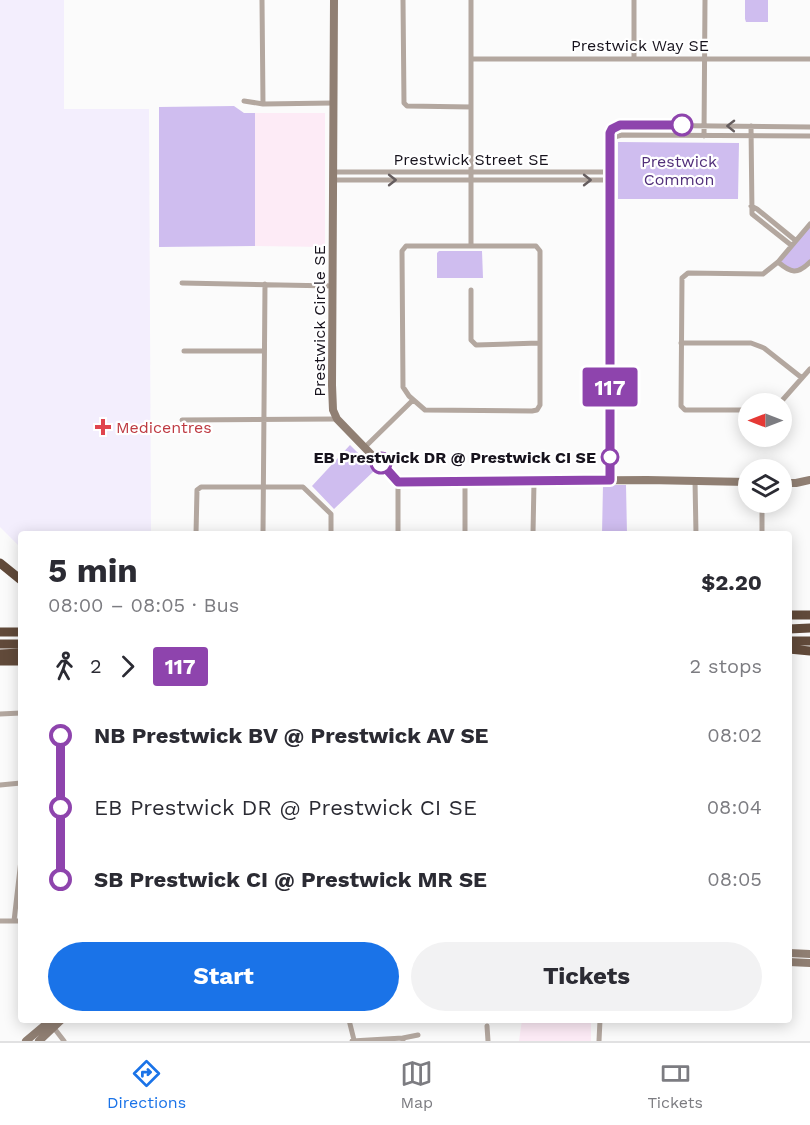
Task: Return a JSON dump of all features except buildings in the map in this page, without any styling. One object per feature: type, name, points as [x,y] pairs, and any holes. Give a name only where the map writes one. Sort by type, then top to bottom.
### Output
[{"type":"highway","points":[[0,563],[18,578]]},
{"type":"highway","points":[[792,615],[810,615]]},
{"type":"highway","points":[[792,629],[810,628]]},
{"type":"highway","points":[[0,632],[18,632]]},
{"type":"highway","points":[[792,641],[810,641]]},
{"type":"highway","points":[[0,644],[18,644]]},
{"type":"highway","points":[[792,650],[810,651]]},
{"type":"highway","points":[[0,654],[18,653]]},
{"type":"highway","points":[[0,661],[18,661]]},
{"type":"street","points":[[262,0],[263,104]]},
{"type":"street","name":"Prestwick Circle SE","points":[[334,0],[333,410],[336,419],[398,482]]},
{"type":"street","points":[[403,0],[404,103],[407,106],[471,107]]},
{"type":"street","points":[[471,0],[471,246]]},
{"type":"street","points":[[634,0],[634,58]]},
{"type":"street","points":[[704,136],[705,0]]},
{"type":"street","name":"Prestwick Way SE","points":[[471,59],[810,59]]},
{"type":"street","points":[[244,101],[263,104],[333,103]]},
{"type":"street","points":[[610,480],[609,172],[612,129],[620,125],[810,127]]},
{"type":"street","points":[[751,126],[751,206],[793,243]]},
{"type":"street","points":[[610,138],[622,135],[810,136]]},
{"type":"street","name":"Prestwick Street SE","points":[[333,176],[471,172],[609,172]]},
{"type":"street","name":"Prestwick Street SE","points":[[333,176],[471,180],[609,180]]},
{"type":"street","points":[[738,410],[685,410],[681,406],[682,278],[688,273],[763,274],[778,262],[810,224]]},
{"type":"street","points":[[406,246],[471,246],[536,246],[540,251],[540,405],[537,410],[425,410],[403,387],[402,251],[406,246]]},
{"type":"street","points":[[778,262],[791,272],[796,272],[810,262]]},
{"type":"street","points":[[182,283],[333,286]]},
{"type":"street","points":[[263,531],[265,284]]},
{"type":"street","points":[[471,290],[471,340],[476,345],[539,343]]},
{"type":"street","points":[[681,343],[751,344],[764,348],[802,378]]},
{"type":"street","points":[[184,351],[264,351]]},
{"type":"street","points":[[789,393],[810,369]]},
{"type":"street","points":[[365,447],[413,400]]},
{"type":"street","points":[[182,420],[336,419]]},
{"type":"street","points":[[696,480],[696,531]]},
{"type":"street","points":[[792,482],[810,480]]},
{"type":"street","points":[[398,531],[398,482],[738,482]]},
{"type":"street","points":[[465,482],[465,531]]},
{"type":"street","points":[[532,531],[534,482]]},
{"type":"street","points":[[196,531],[197,490],[201,487],[303,487],[331,514],[331,531]]},
{"type":"street","points":[[762,513],[762,531]]},
{"type":"street","points":[[0,714],[18,713]]},
{"type":"street","points":[[0,785],[18,783]]},
{"type":"street","points":[[0,921],[18,921]]},
{"type":"street","points":[[792,953],[810,954]]},
{"type":"street","points":[[792,962],[810,963]]},
{"type":"street","points":[[350,1023],[353,1041],[403,1040],[418,1035]]},
{"type":"street","points":[[599,1041],[600,1023]]},
{"type":"street","points":[[26,1041],[52,1024]]},
{"type":"street","points":[[39,1041],[52,1024]]},
{"type":"street","points":[[52,1024],[64,1041]]},
{"type":"street","points":[[488,1026],[488,1041]]},
{"type":"shaded area","points":[[0,0],[64,0],[64,109],[149,109],[151,531],[18,531],[18,545],[0,527]]},
{"type":"shaded area","points":[[255,113],[325,113],[325,247],[255,246]]},
{"type":"shaded area","points":[[522,1023],[591,1023],[591,1041],[519,1041]]},
{"type":"green space","points":[[745,0],[768,0],[768,22],[746,22]]},
{"type":"green space","points":[[234,106],[244,113],[255,113],[255,246],[159,247],[159,107]]},
{"type":"green space","name":"Prestwick Common","points":[[618,142],[739,143],[738,199],[618,199]]},
{"type":"green space","points":[[810,224],[810,262],[796,271],[778,262]]},
{"type":"green space","points":[[439,251],[482,251],[483,278],[437,278],[437,253]]},
{"type":"green space","points":[[350,445],[375,470],[334,509],[312,486]]},
{"type":"green space","points":[[603,485],[626,485],[627,531],[602,531]]},
{"type":"bus line","name":"117","points":[[381,463],[398,482],[610,480],[610,133],[612,129],[620,125],[682,125]]},
{"type":"place","name":"Medicentres","points":[[103,427]]},
{"type":"place","name":"EB Prestwick DR @ Prestwick CI SE","points":[[610,457]]}]
